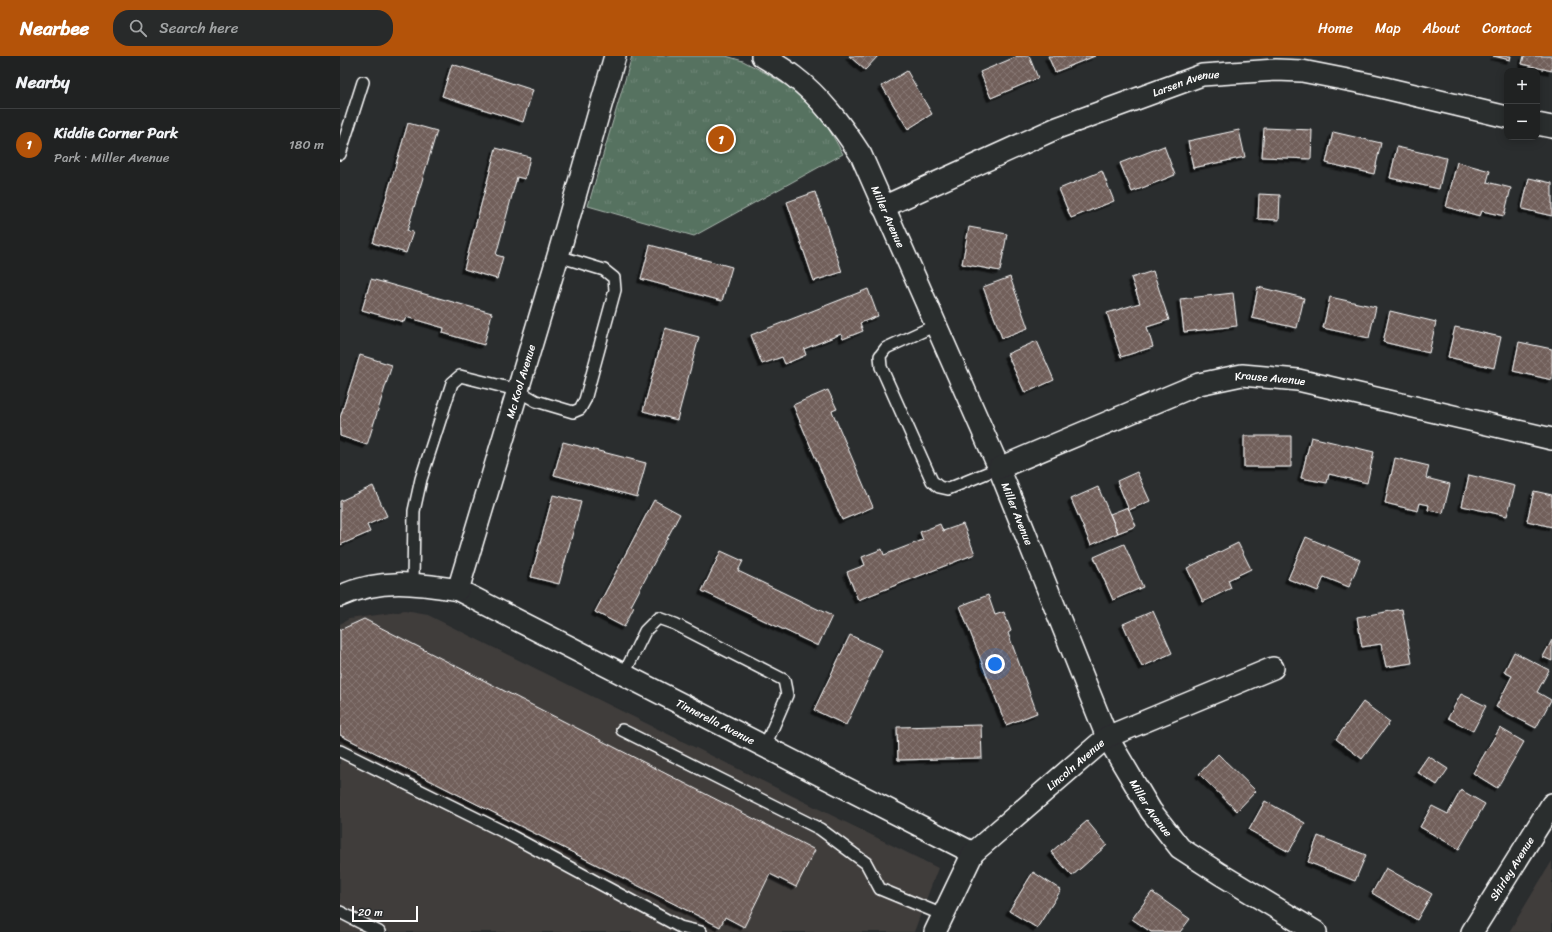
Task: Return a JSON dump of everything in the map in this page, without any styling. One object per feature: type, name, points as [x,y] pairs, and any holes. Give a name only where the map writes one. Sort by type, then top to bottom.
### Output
[{"type":"street","name":"Miller Avenue","points":[[762,56],[793,76],[818,99],[841,124],[861,155],[999,468],[1107,737],[1151,811],[1180,848],[1316,932]]},
{"type":"street","name":"Mc Kool Avenue","points":[[458,590],[558,256],[612,57]]},
{"type":"street","name":"Larsen Avenue","points":[[883,207],[1057,128],[1202,75],[1276,70],[1302,71],[1368,84],[1504,116]]},
{"type":"street","points":[[1540,125],[1552,127]]},
{"type":"street","name":"Krause Avenue","points":[[999,468],[1199,384],[1242,375],[1298,380],[1552,439]]},
{"type":"street","points":[[340,596],[359,588],[388,583],[413,584],[458,590]]},
{"type":"street","name":"Tinnerella Avenue","points":[[458,590],[973,853]]},
{"type":"street","name":"Lincoln Avenue","points":[[939,924],[973,853],[1107,737],[1273,668]]},
{"type":"street","name":"Shirley Avenue","points":[[1472,932],[1552,804]]},
{"type":"lane","points":[[340,154],[363,82]]},
{"type":"lane","points":[[413,584],[414,511],[421,479],[452,382],[460,376],[517,390],[536,401],[573,412],[580,409],[585,400],[615,290],[614,278],[604,270],[558,256]]},
{"type":"lane","points":[[936,325],[886,348],[880,356],[881,368],[932,481],[939,488],[948,489],[999,468]]},
{"type":"lane","points":[[624,674],[645,631],[658,618],[675,624],[766,669],[784,680],[787,695],[765,746]]},
{"type":"lane","points":[[622,730],[820,829],[866,863],[880,888],[939,924]]},
{"type":"lane","points":[[340,751],[502,831],[678,929],[701,932]]},
{"type":"lane","points":[[340,912],[379,932]]},
{"type":"shaded area","points":[[405,611],[428,615],[938,868],[914,932],[340,932],[340,624],[349,619]]},
{"type":"shaded area","points":[[1552,861],[1552,932],[1509,932]]},
{"type":"green space","points":[[632,56],[726,56],[743,61],[787,86],[808,104],[826,124],[843,154],[694,236],[588,206]]},
{"type":"building","points":[[849,56],[878,56],[865,70]]},
{"type":"building","points":[[1018,56],[1029,56],[1038,78],[991,98],[980,72]]},
{"type":"building","points":[[1048,56],[1095,56],[1055,72]]},
{"type":"building","points":[[1493,56],[1511,56],[1510,60]]},
{"type":"building","points":[[1524,56],[1552,56],[1552,71],[1522,64]]},
{"type":"building","points":[[452,64],[533,90],[523,122],[442,96]]},
{"type":"building","points":[[907,71],[932,114],[908,129],[882,86]]},
{"type":"building","points":[[408,123],[437,131],[407,231],[413,232],[406,253],[373,243]]},
{"type":"building","points":[[1264,128],[1312,130],[1311,159],[1262,157]]},
{"type":"building","points":[[1239,130],[1245,157],[1193,168],[1188,141]]},
{"type":"building","points":[[1333,132],[1381,143],[1374,174],[1326,163]]},
{"type":"building","points":[[1164,146],[1175,175],[1132,192],[1120,163]]},
{"type":"building","points":[[1397,147],[1446,158],[1439,189],[1390,178]]},
{"type":"building","points":[[496,148],[530,157],[525,179],[517,177],[496,255],[503,257],[497,279],[464,269]]},
{"type":"building","points":[[1457,162],[1490,171],[1487,182],[1511,188],[1504,216],[1482,211],[1480,216],[1446,207]]},
{"type":"building","points":[[1102,171],[1114,201],[1071,218],[1059,189]]},
{"type":"building","points":[[1529,178],[1552,183],[1552,216],[1522,209]]},
{"type":"building","points":[[815,192],[842,272],[814,281],[787,202]]},
{"type":"building","points":[[1259,194],[1280,195],[1279,220],[1258,219]]},
{"type":"building","points":[[969,227],[1007,234],[1000,271],[962,264]]},
{"type":"building","points":[[650,245],[732,267],[722,301],[641,279]]},
{"type":"building","points":[[1153,271],[1169,320],[1147,327],[1153,347],[1121,357],[1107,313],[1140,303],[1131,278]]},
{"type":"building","points":[[1010,277],[1028,328],[1002,338],[983,287]]},
{"type":"building","points":[[371,279],[492,313],[484,345],[443,333],[444,328],[406,317],[404,322],[362,310]]},
{"type":"building","points":[[1258,287],[1304,298],[1297,328],[1252,318]]},
{"type":"building","points":[[868,289],[878,316],[860,323],[863,331],[843,339],[841,334],[804,349],[806,355],[785,364],[782,357],[762,364],[751,335]]},
{"type":"building","points":[[1233,293],[1237,326],[1184,332],[1180,299]]},
{"type":"building","points":[[1330,297],[1376,307],[1369,338],[1323,328]]},
{"type":"building","points":[[1390,311],[1436,322],[1429,353],[1383,342]]},
{"type":"building","points":[[1455,327],[1501,337],[1494,368],[1448,357]]},
{"type":"building","points":[[665,328],[699,337],[677,420],[643,411]]},
{"type":"building","points":[[1037,341],[1054,380],[1025,393],[1007,354]]},
{"type":"building","points":[[1519,342],[1552,349],[1552,380],[1513,371]]},
{"type":"building","points":[[360,355],[392,365],[367,445],[340,436],[340,418]]},
{"type":"building","points":[[828,390],[837,409],[832,411],[873,507],[842,520],[793,405]]},
{"type":"building","points":[[1244,436],[1291,436],[1291,467],[1244,467]]},
{"type":"building","points":[[1311,437],[1374,452],[1367,483],[1329,474],[1327,483],[1301,478]]},
{"type":"building","points":[[563,442],[646,463],[637,497],[554,475]]},
{"type":"building","points":[[1395,458],[1429,466],[1426,478],[1450,484],[1443,513],[1428,510],[1429,505],[1420,503],[1418,511],[1385,503]]},
{"type":"building","points":[[1137,472],[1150,501],[1129,510],[1117,481]]},
{"type":"building","points":[[1469,475],[1515,486],[1507,516],[1462,506]]},
{"type":"building","points":[[373,486],[387,516],[367,525],[370,532],[340,545],[340,501]]},
{"type":"building","points":[[1098,487],[1118,533],[1091,545],[1071,499]]},
{"type":"building","points":[[1534,491],[1552,495],[1552,527],[1527,521]]},
{"type":"building","points":[[553,495],[581,502],[559,584],[531,577]]},
{"type":"building","points":[[654,500],[680,514],[631,606],[634,607],[624,627],[595,612]]},
{"type":"building","points":[[1128,507],[1136,526],[1118,533],[1110,514]]},
{"type":"building","points":[[940,524],[943,531],[963,524],[975,554],[858,600],[847,572],[865,565],[862,557],[882,549],[884,555],[923,540],[920,532]]},
{"type":"building","points":[[1306,537],[1360,560],[1349,587],[1324,577],[1318,591],[1288,579]]},
{"type":"building","points":[[1238,543],[1251,569],[1228,580],[1231,588],[1203,602],[1187,568]]},
{"type":"building","points":[[1124,544],[1143,587],[1113,600],[1094,557]]},
{"type":"building","points":[[721,551],[743,561],[738,571],[832,616],[818,646],[702,591]]},
{"type":"building","points":[[988,595],[995,615],[1004,612],[1011,631],[1008,633],[1037,713],[1006,725],[960,606]]},
{"type":"building","points":[[1402,609],[1412,663],[1386,667],[1381,644],[1362,647],[1357,617]]},
{"type":"building","points":[[1153,611],[1172,653],[1142,667],[1123,624]]},
{"type":"building","points":[[364,619],[815,850],[796,887],[770,874],[744,927],[725,917],[720,927],[340,735],[340,630]]},
{"type":"building","points":[[850,635],[882,650],[846,725],[814,710]]},
{"type":"building","points":[[1552,640],[1552,661],[1543,657]]},
{"type":"building","points":[[1514,652],[1549,670],[1537,692],[1551,700],[1536,728],[1496,707],[1512,676],[1504,672]]},
{"type":"building","points":[[1461,694],[1486,706],[1473,731],[1448,718]]},
{"type":"building","points":[[1363,702],[1390,722],[1362,759],[1336,739]]},
{"type":"building","points":[[981,725],[982,758],[898,760],[897,727]]},
{"type":"building","points":[[1500,728],[1524,742],[1497,788],[1473,773]]},
{"type":"building","points":[[1218,754],[1256,791],[1237,811],[1199,774]]},
{"type":"building","points":[[1428,756],[1448,769],[1437,785],[1417,772]]},
{"type":"building","points":[[1461,790],[1485,804],[1459,849],[1420,827],[1432,806],[1448,814]]},
{"type":"building","points":[[1265,801],[1305,823],[1289,852],[1249,830]]},
{"type":"building","points":[[1087,821],[1107,845],[1072,876],[1051,852]]},
{"type":"building","points":[[1318,836],[1366,855],[1355,881],[1308,862]]},
{"type":"building","points":[[1386,868],[1432,894],[1417,920],[1372,893]]},
{"type":"building","points":[[1033,872],[1061,890],[1037,928],[1009,911]]},
{"type":"building","points":[[1152,892],[1190,919],[1180,932],[1151,932],[1132,919]]},
{"type":"place","name":"Kiddie Corner Park","points":[[721,139]]}]
